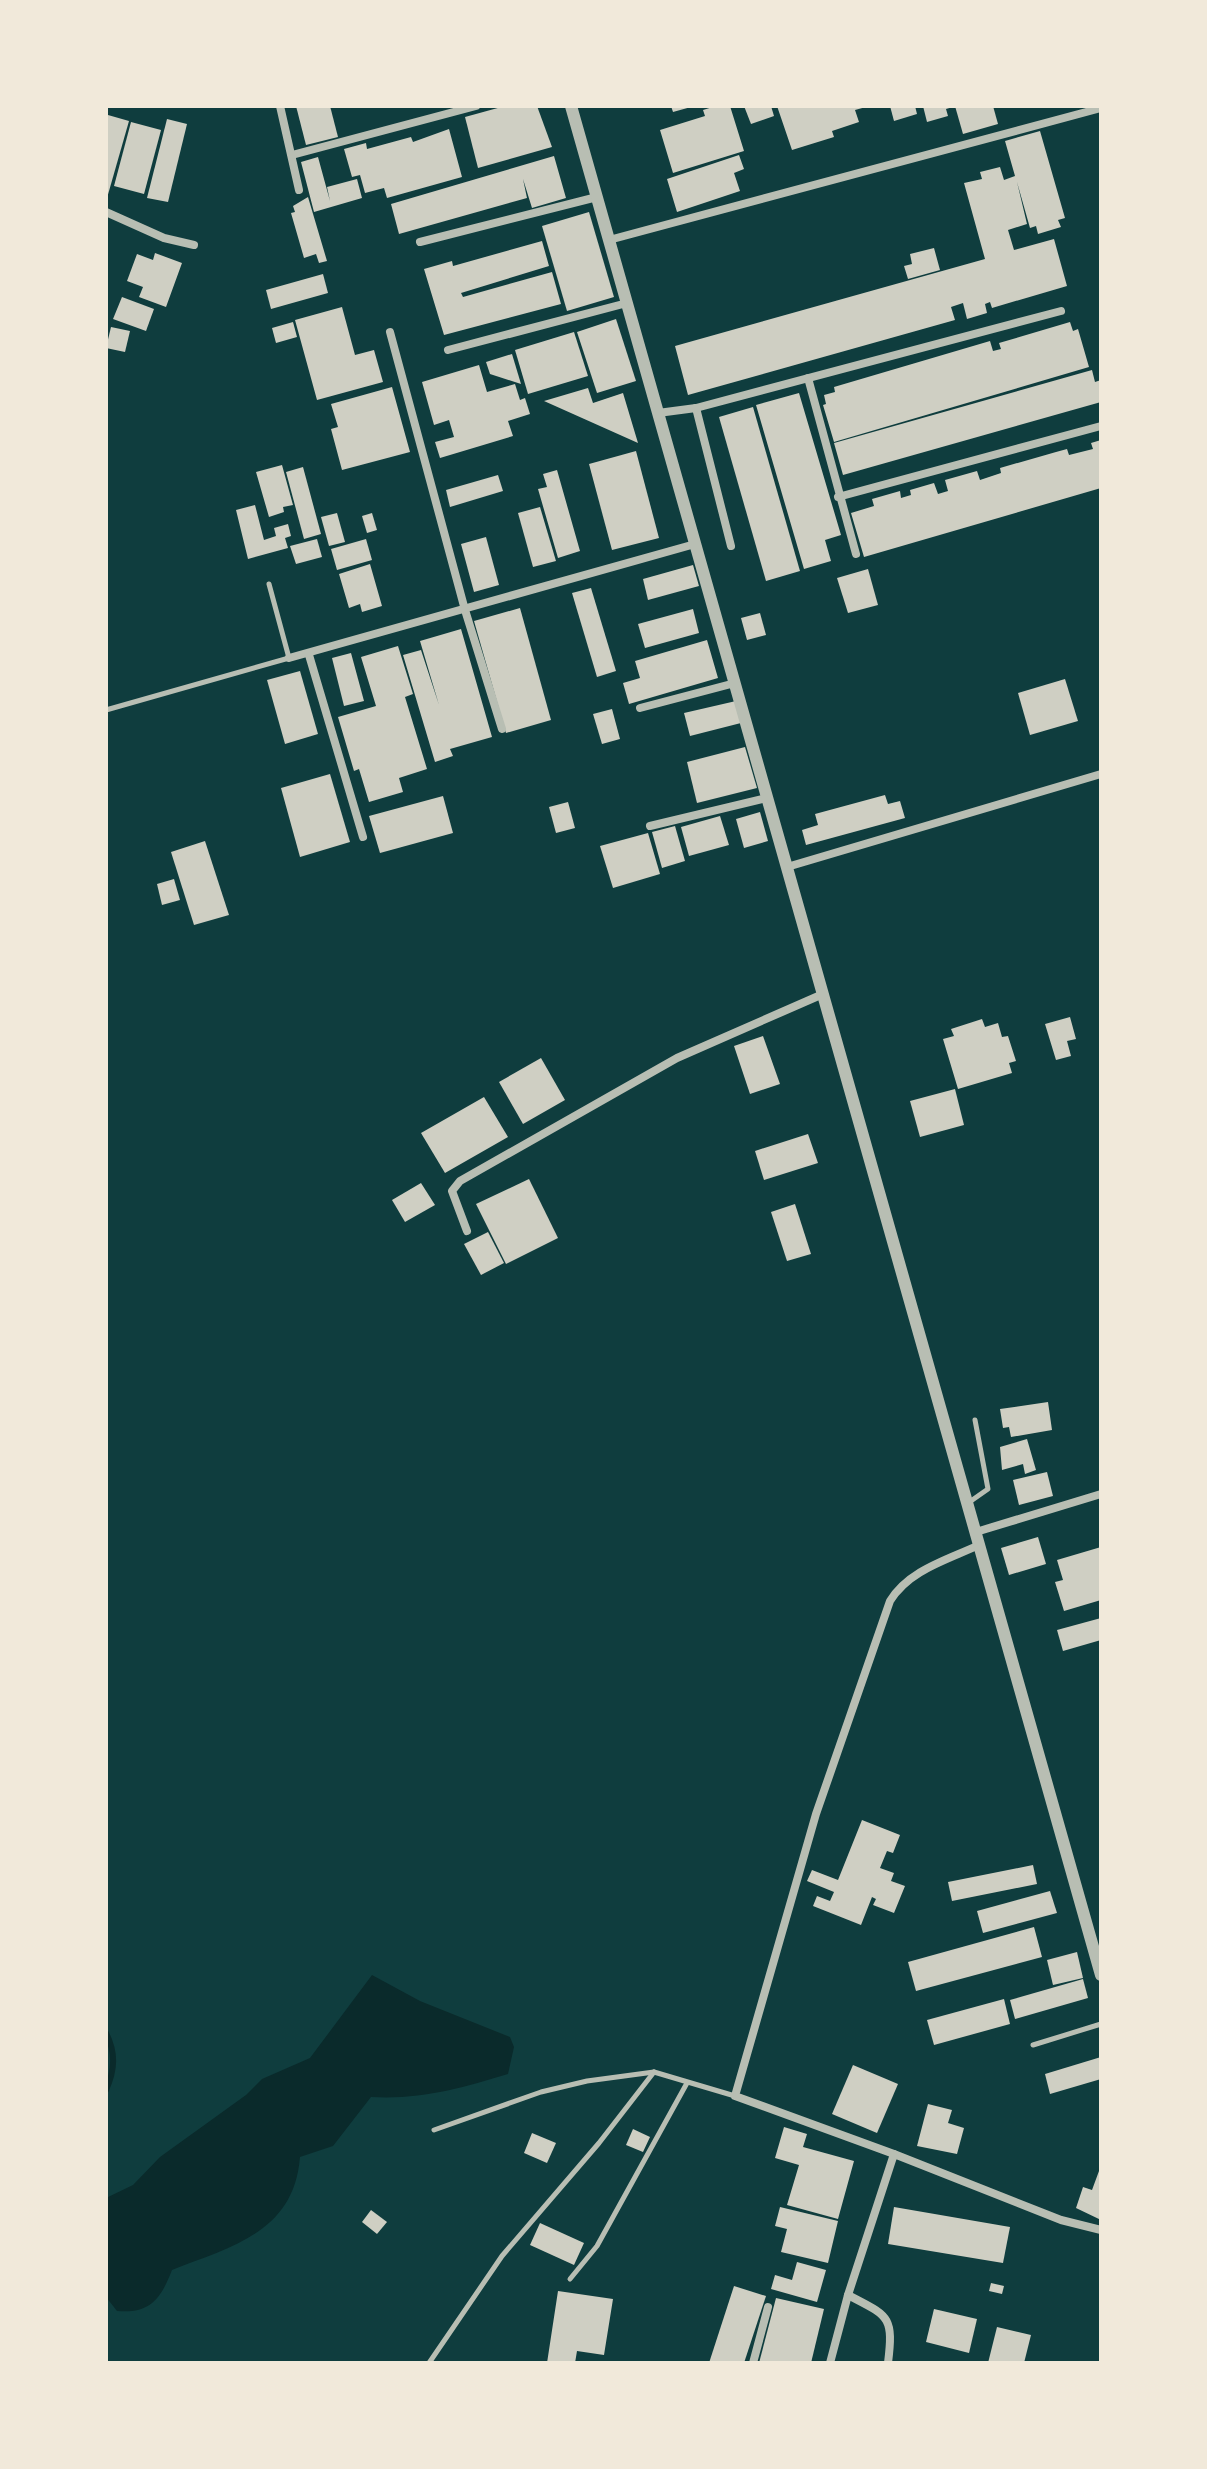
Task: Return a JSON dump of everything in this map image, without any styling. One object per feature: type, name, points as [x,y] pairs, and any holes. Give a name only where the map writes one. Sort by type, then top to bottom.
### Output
[{"type":"street","points":[[280,106],[299,190]]},
{"type":"street","points":[[292,155],[476,106]]},
{"type":"street","points":[[571,106],[1101,1975]]},
{"type":"street","points":[[609,240],[1101,108]]},
{"type":"street","points":[[420,242],[597,197]]},
{"type":"street","points":[[106,212],[164,238],[194,245]]},
{"type":"street","points":[[448,350],[627,303]]},
{"type":"street","points":[[658,413],[696,408],[1061,311]]},
{"type":"street","points":[[390,332],[465,610],[502,729]]},
{"type":"street","points":[[808,378],[856,554]]},
{"type":"street","points":[[696,408],[731,546]]},
{"type":"street","points":[[838,497],[1101,426]]},
{"type":"street","points":[[289,658],[309,655],[695,544]]},
{"type":"street","points":[[309,655],[363,837]]},
{"type":"street","points":[[640,708],[735,683]]},
{"type":"street","points":[[787,867],[1101,774]]},
{"type":"street","points":[[650,826],[767,798]]},
{"type":"street","points":[[467,1231],[452,1191],[460,1181],[677,1058],[823,994]]},
{"type":"street","points":[[1101,1494],[977,1539],[911,1577],[900,1585],[890,1601],[816,1814],[735,2096],[1061,2220],[1101,2230]]},
{"type":"street","points":[[830,2363],[848,2295],[894,2154]]},
{"type":"street","points":[[848,2295],[882,2310],[888,2319],[892,2333],[888,2363]]},
{"type":"street","points":[[753,2363],[768,2307]]},
{"type":"lane","points":[[106,710],[289,658],[269,584]]},
{"type":"lane","points":[[967,1504],[988,1489],[975,1420]]},
{"type":"lane","points":[[1033,2045],[1101,2024]]},
{"type":"lane","points":[[434,2130],[541,2092],[587,2081],[654,2072],[735,2096]]},
{"type":"lane","points":[[429,2363],[502,2256],[599,2143],[654,2072]]},
{"type":"lane","points":[[570,2279],[597,2246],[687,2083]]},
{"type":"water","points":[[372,1975],[420,2001],[510,2037],[514,2047],[508,2074],[424,2095],[371,2097],[333,2146],[300,2157],[295,2182],[286,2203],[257,2233],[172,2270],[164,2289],[146,2307],[117,2311],[106,2297],[106,2198],[133,2185],[160,2157],[246,2095],[262,2079],[310,2058]]},
{"type":"building","points":[[296,106],[330,106],[338,137],[306,145]]},
{"type":"building","points":[[505,106],[537,106],[552,147],[478,168],[465,117]]},
{"type":"building","points":[[671,106],[691,106],[691,107],[673,112]]},
{"type":"building","points":[[730,106],[744,151],[673,173],[660,130],[705,116],[703,110]]},
{"type":"building","points":[[744,106],[771,106],[774,116],[751,124]]},
{"type":"building","points":[[777,106],[866,107],[855,110],[859,122],[832,131],[834,137],[792,150]]},
{"type":"building","points":[[890,106],[915,106],[917,114],[894,121]]},
{"type":"building","points":[[923,106],[953,107],[946,109],[948,116],[927,122]]},
{"type":"building","points":[[955,106],[993,106],[998,124],[963,134]]},
{"type":"building","points":[[108,115],[129,121],[107,198],[106,122]]},
{"type":"building","points":[[167,119],[187,124],[168,202],[147,198]]},
{"type":"building","points":[[131,122],[161,130],[144,194],[114,186]]},
{"type":"building","points":[[449,129],[462,177],[387,198],[384,188],[365,193],[360,175],[352,177],[344,149],[366,143],[367,149],[411,137],[413,142]]},
{"type":"building","points":[[1040,131],[1065,218],[1058,220],[1061,227],[1038,234],[1036,226],[1030,228],[1017,182],[1027,224],[1008,230],[1014,250],[1054,239],[1067,286],[992,308],[990,302],[985,304],[987,313],[967,319],[963,303],[951,307],[955,320],[688,395],[675,346],[985,259],[964,183],[982,179],[980,172],[1000,167],[1004,180],[1015,176],[1005,141]]},
{"type":"building","points":[[739,155],[744,169],[734,173],[740,191],[677,212],[667,179]]},
{"type":"building","points":[[554,156],[566,198],[532,208],[523,179],[527,198],[399,234],[391,204]]},
{"type":"building","points":[[318,157],[330,201],[327,187],[357,179],[362,198],[314,212],[301,162]]},
{"type":"building","points":[[308,197],[327,261],[319,263],[316,254],[304,258],[291,213],[295,212],[293,206]]},
{"type":"building","points":[[589,212],[614,297],[567,311],[542,226]]},
{"type":"building","points":[[542,241],[549,266],[461,293],[463,297],[552,272],[561,304],[444,335],[424,269],[452,261],[453,266]]},
{"type":"building","points":[[934,248],[940,270],[908,279],[904,266],[912,264],[910,254]]},
{"type":"building","points":[[155,253],[182,263],[166,307],[139,297],[143,287],[127,281],[137,254],[153,260]]},
{"type":"building","points":[[323,274],[328,293],[271,309],[266,290]]},
{"type":"building","points":[[122,297],[154,309],[146,331],[113,319]]},
{"type":"building","points":[[342,307],[355,355],[374,350],[383,382],[317,400],[295,320]]},
{"type":"building","points":[[616,319],[636,381],[597,393],[577,332]]},
{"type":"building","points":[[293,322],[297,337],[276,343],[272,328]]},
{"type":"building","points":[[1070,322],[1073,331],[1078,329],[1089,367],[834,442],[823,405],[826,404],[824,395],[835,392],[834,387],[990,341],[993,351],[1001,349],[999,343]]},
{"type":"building","points":[[111,327],[130,331],[125,352],[106,348]]},
{"type":"building","points":[[574,332],[588,376],[528,394],[515,350]]},
{"type":"building","points":[[512,354],[521,384],[490,374],[486,362]]},
{"type":"building","points":[[479,365],[487,392],[515,384],[520,400],[525,398],[530,414],[508,421],[513,436],[440,458],[435,442],[454,437],[449,420],[434,425],[422,382]]},
{"type":"building","points":[[1092,370],[1095,382],[1101,380],[1101,402],[843,475],[834,443]]},
{"type":"building","points":[[392,387],[410,452],[342,470],[331,429],[338,427],[331,404]]},
{"type":"building","points":[[588,388],[593,403],[623,393],[638,443],[544,401]]},
{"type":"building","points":[[799,393],[841,535],[825,540],[831,561],[804,569],[756,405]]},
{"type":"building","points":[[753,407],[800,571],[766,581],[719,417]]},
{"type":"building","points":[[1101,440],[1101,488],[864,557],[851,513],[874,506],[872,499],[900,491],[901,498],[911,495],[910,490],[934,483],[938,494],[948,491],[945,480],[977,471],[980,480],[1001,473],[1000,468],[1056,452],[1067,449],[1069,455],[1093,449],[1091,443]]},
{"type":"building","points":[[636,451],[659,538],[612,550],[589,464]]},
{"type":"building","points":[[282,465],[293,505],[283,507],[284,512],[269,517],[256,472]]},
{"type":"building","points":[[303,467],[321,534],[304,539],[286,472]]},
{"type":"building","points":[[557,470],[580,551],[558,558],[538,489],[547,487],[543,474]]},
{"type":"building","points":[[498,475],[503,491],[450,507],[446,490]]},
{"type":"building","points":[[255,505],[264,540],[276,536],[274,528],[288,524],[291,536],[285,538],[288,548],[248,559],[236,510]]},
{"type":"building","points":[[540,507],[556,561],[533,567],[518,513]]},
{"type":"building","points":[[337,513],[345,542],[329,546],[321,517]]},
{"type":"building","points":[[372,513],[377,530],[367,533],[362,516]]},
{"type":"building","points":[[486,537],[499,585],[474,592],[461,544]]},
{"type":"building","points":[[317,539],[322,557],[296,564],[290,546]]},
{"type":"building","points":[[366,539],[372,560],[337,570],[331,549]]},
{"type":"building","points":[[370,564],[382,606],[362,612],[360,604],[349,608],[339,574]]},
{"type":"building","points":[[693,565],[699,586],[648,600],[643,579]]},
{"type":"building","points":[[868,569],[878,605],[848,613],[837,578]]},
{"type":"building","points":[[591,588],[616,671],[597,677],[572,593]]},
{"type":"building","points":[[520,608],[551,720],[506,733],[474,621]]},
{"type":"building","points":[[693,609],[699,633],[645,648],[638,624]]},
{"type":"building","points":[[760,613],[766,635],[747,640],[741,618]]},
{"type":"building","points":[[461,629],[492,737],[450,749],[453,756],[435,762],[403,655],[421,650],[439,705],[420,641]]},
{"type":"building","points":[[707,640],[718,678],[629,704],[623,683],[640,678],[635,661]]},
{"type":"building","points":[[398,646],[413,694],[405,697],[427,769],[399,778],[403,792],[369,802],[359,769],[354,771],[338,717],[376,706],[361,657]]},
{"type":"building","points":[[351,653],[364,701],[344,706],[332,658]]},
{"type":"building","points":[[300,671],[318,734],[285,744],[267,680]]},
{"type":"building","points":[[1065,679],[1078,721],[1030,735],[1018,693]]},
{"type":"building","points":[[736,701],[741,723],[690,736],[684,713]]},
{"type":"building","points":[[612,709],[620,739],[602,744],[593,714]]},
{"type":"building","points":[[745,747],[757,788],[697,803],[687,762]]},
{"type":"building","points":[[330,774],[350,842],[300,857],[281,788]]},
{"type":"building","points":[[885,795],[888,804],[900,801],[905,818],[806,845],[802,830],[818,825],[815,814]]},
{"type":"building","points":[[443,796],[453,833],[380,853],[369,816]]},
{"type":"building","points":[[568,802],[575,828],[556,833],[549,807]]},
{"type":"building","points":[[760,812],[768,841],[744,848],[736,819]]},
{"type":"building","points":[[720,816],[729,845],[689,856],[681,827]]},
{"type":"building","points":[[675,826],[685,861],[662,868],[652,832]]},
{"type":"building","points":[[648,833],[660,874],[613,888],[600,846]]},
{"type":"building","points":[[205,841],[229,915],[194,925],[171,852]]},
{"type":"building","points":[[174,879],[180,900],[162,905],[157,884]]},
{"type":"building","points":[[1070,1017],[1076,1039],[1067,1041],[1071,1056],[1056,1060],[1045,1024]]},
{"type":"building","points":[[982,1019],[985,1027],[998,1023],[1002,1037],[1008,1036],[1016,1061],[1009,1063],[1012,1073],[958,1089],[943,1039],[954,1036],[951,1029]]},
{"type":"building","points":[[763,1036],[780,1084],[750,1094],[734,1046]]},
{"type":"building","points":[[541,1058],[565,1100],[523,1124],[499,1082]]},
{"type":"building","points":[[955,1089],[964,1125],[920,1137],[910,1101]]},
{"type":"building","points":[[484,1097],[508,1137],[445,1173],[421,1133]]},
{"type":"building","points":[[808,1134],[818,1163],[764,1180],[755,1151]]},
{"type":"building","points":[[529,1179],[558,1238],[506,1264],[476,1204]]},
{"type":"building","points":[[421,1183],[435,1205],[405,1222],[392,1200]]},
{"type":"building","points":[[795,1204],[811,1254],[787,1261],[771,1212]]},
{"type":"building","points":[[488,1232],[504,1263],[481,1275],[464,1244]]},
{"type":"building","points":[[1048,1402],[1052,1430],[1011,1437],[1009,1427],[1003,1428],[1000,1409]]},
{"type":"building","points":[[1027,1439],[1036,1470],[1025,1474],[1023,1464],[1002,1470],[1000,1447]]},
{"type":"building","points":[[1047,1472],[1053,1496],[1019,1505],[1013,1480]]},
{"type":"building","points":[[1038,1537],[1046,1564],[1009,1575],[1001,1548]]},
{"type":"building","points":[[1101,1547],[1101,1600],[1064,1611],[1055,1582],[1063,1580],[1057,1560]]},
{"type":"building","points":[[1101,1618],[1101,1640],[1063,1651],[1057,1630]]},
{"type":"building","points":[[862,1820],[900,1835],[893,1853],[887,1851],[880,1868],[894,1873],[891,1881],[905,1886],[894,1913],[873,1905],[876,1899],[872,1897],[861,1925],[813,1906],[817,1896],[830,1901],[834,1892],[807,1881],[812,1870],[838,1880]]},
{"type":"building","points":[[1033,1865],[1037,1884],[952,1901],[948,1882]]},
{"type":"building","points":[[1050,1891],[1057,1913],[983,1933],[977,1911]]},
{"type":"building","points":[[1034,1927],[1042,1957],[916,1991],[908,1962]]},
{"type":"building","points":[[1077,1952],[1083,1978],[1053,1985],[1047,1960]]},
{"type":"building","points":[[1083,1979],[1088,1998],[1015,2019],[1010,2000]]},
{"type":"building","points":[[1004,1999],[1010,2024],[934,2045],[927,2020]]},
{"type":"building","points":[[1101,2057],[1101,2079],[1050,2094],[1045,2074]]},
{"type":"building","points":[[853,2065],[898,2084],[877,2133],[832,2114]]},
{"type":"building","points":[[928,2104],[952,2110],[948,2123],[964,2128],[957,2154],[917,2146]]},
{"type":"building","points":[[784,2127],[807,2134],[803,2147],[854,2161],[838,2219],[787,2205],[799,2165],[775,2158]]},
{"type":"building","points":[[633,2129],[650,2137],[643,2152],[626,2145]]},
{"type":"building","points":[[532,2133],[556,2143],[547,2163],[524,2153]]},
{"type":"building","points":[[1099,2171],[1101,2220],[1076,2208],[1083,2187],[1092,2190]]},
{"type":"building","points":[[780,2207],[838,2221],[828,2263],[781,2252],[787,2229],[775,2226]]},
{"type":"building","points":[[894,2207],[1010,2227],[1003,2263],[888,2244]]},
{"type":"building","points":[[371,2210],[387,2222],[377,2234],[362,2222]]},
{"type":"building","points":[[540,2223],[584,2243],[574,2265],[530,2245]]},
{"type":"building","points":[[797,2262],[826,2270],[817,2302],[771,2289],[775,2275],[792,2280]]},
{"type":"building","points":[[991,2283],[1004,2286],[1002,2294],[989,2291]]},
{"type":"building","points":[[734,2286],[766,2296],[744,2363],[709,2363]]},
{"type":"building","points":[[558,2291],[613,2299],[604,2355],[577,2351],[575,2363],[547,2363]]},
{"type":"building","points":[[776,2298],[824,2309],[811,2363],[759,2363]]},
{"type":"building","points":[[934,2309],[977,2319],[969,2353],[926,2342]]},
{"type":"building","points":[[997,2327],[1031,2335],[1024,2363],[988,2363]]},
{"type":"waterway","points":[[106,2033],[113,2062],[106,2090]]}]
